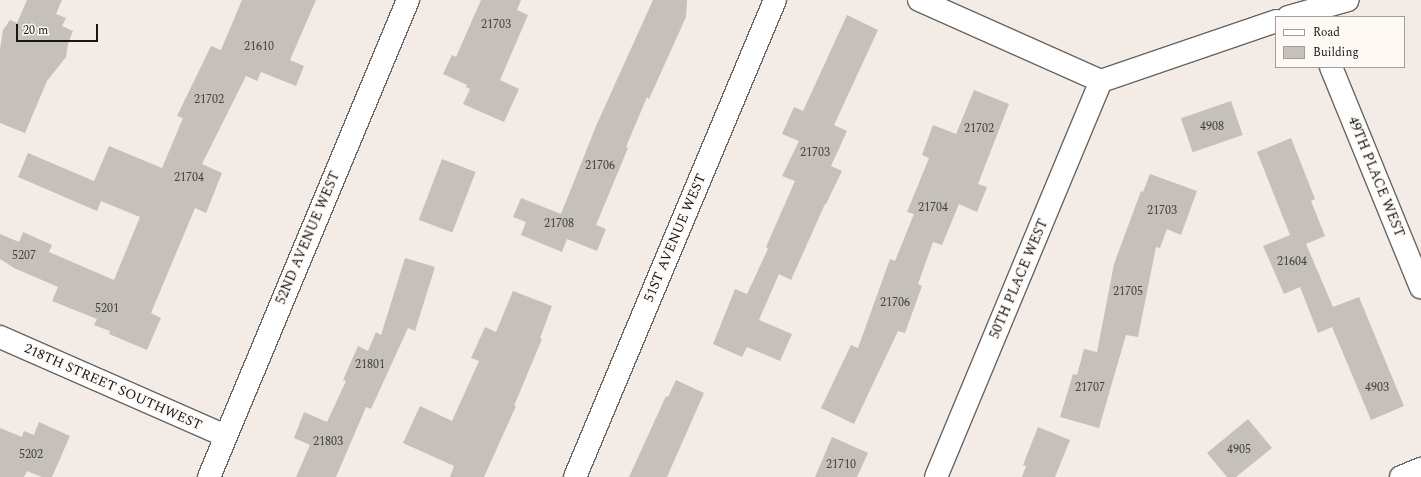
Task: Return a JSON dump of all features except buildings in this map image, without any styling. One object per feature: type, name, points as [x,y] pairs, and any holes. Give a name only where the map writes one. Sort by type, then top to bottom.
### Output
[{"type":"street","name":"52ND AVENUE WEST","points":[[209,477],[408,0]]},
{"type":"street","name":"51ST AVENUE WEST","points":[[575,477],[775,0]]},
{"type":"street","points":[[919,0],[1101,81],[1275,21]]},
{"type":"street","points":[[1305,11],[1348,0]]},
{"type":"street","name":"49TH PLACE WEST","points":[[1331,68],[1421,287]]},
{"type":"street","name":"50TH PLACE WEST","points":[[936,477],[1101,81]]},
{"type":"street","name":"218TH STREET SOUTHWEST","points":[[0,338],[225,436]]},
{"type":"street","points":[[1401,477],[1421,469]]}]
